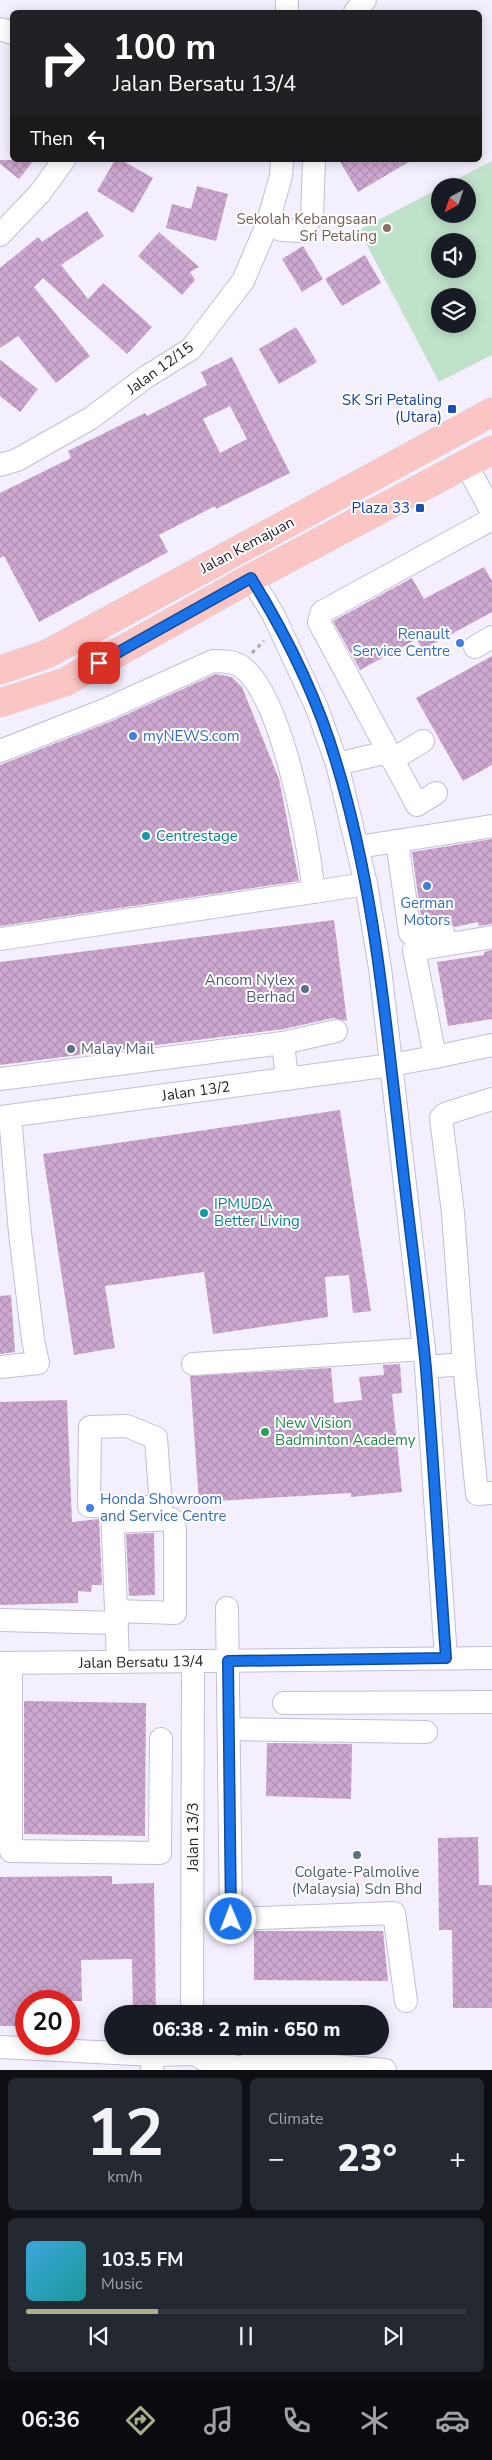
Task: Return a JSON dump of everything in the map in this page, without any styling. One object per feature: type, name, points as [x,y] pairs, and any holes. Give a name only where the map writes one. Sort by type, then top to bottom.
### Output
[{"type":"main road","name":"Jalan Kemajuan","points":[[0,670],[47,654],[492,412]]},
{"type":"main road","name":"Jalan Kemajuan","points":[[5,697],[66,682],[251,578],[492,450]]},
{"type":"street","points":[[356,10],[365,0]]},
{"type":"street","points":[[0,235],[40,193],[63,162]]},
{"type":"street","name":"Jalan 12/15","points":[[0,466],[17,460],[91,418],[146,377],[191,349],[243,281],[268,226],[281,176],[282,162]]},
{"type":"street","points":[[268,226],[281,230],[301,232],[312,217],[314,162]]},
{"type":"street","points":[[466,464],[492,512]]},
{"type":"street","points":[[436,793],[417,805],[324,630],[319,617],[322,612],[492,519]]},
{"type":"street","points":[[251,578],[273,614],[317,708],[337,764],[366,884],[380,968],[425,1358],[446,1658]]},
{"type":"street","points":[[0,751],[107,709],[213,661],[224,661],[242,667],[257,685],[268,704],[287,756],[309,846],[314,892]]},
{"type":"street","points":[[337,764],[390,756],[424,741]]},
{"type":"street","points":[[358,847],[492,826]]},
{"type":"street","points":[[398,841],[410,932],[417,937],[492,923]]},
{"type":"street","points":[[0,939],[366,884]]},
{"type":"street","points":[[435,1057],[414,950],[492,937]]},
{"type":"street","points":[[380,968],[416,961]]},
{"type":"street","points":[[0,1078],[283,1043],[336,1030]]},
{"type":"street","points":[[283,1043],[287,1079]]},
{"type":"street","name":"Jalan 13/2","points":[[5,1116],[391,1065],[492,1045]]},
{"type":"street","points":[[492,1099],[445,1114],[441,1118],[453,1214],[464,1364],[477,1494],[492,1493]]},
{"type":"street","points":[[0,1367],[38,1363],[33,1340],[5,1116]]},
{"type":"street","points":[[193,1364],[425,1358],[464,1364]]},
{"type":"street","points":[[0,1620],[116,1617],[175,1613],[174,1529],[172,1519],[112,1514],[89,1506],[90,1427],[127,1426],[156,1438],[161,1506],[112,1514]]},
{"type":"street","points":[[112,1514],[118,1662]]},
{"type":"street","points":[[227,1608],[231,1919],[394,1913],[406,2000]]},
{"type":"street","name":"Jalan Bersatu 13/4","points":[[6,1663],[492,1658]]},
{"type":"street","name":"Jalan 13/3","points":[[192,2005],[193,1661]]},
{"type":"street","points":[[6,1663],[11,1851],[160,1853],[161,1739]]},
{"type":"street","points":[[284,1703],[492,1702]]},
{"type":"street","points":[[229,1729],[426,1732]]},
{"type":"street","points":[[0,2047],[153,2063],[178,2055]]},
{"type":"street","points":[[199,2055],[203,2059],[245,2070],[249,2063],[255,2060],[385,2070]]},
{"type":"green space","points":[[492,161],[492,355],[439,382],[359,230],[431,193],[431,223],[476,223],[476,178],[459,178]]},
{"type":"building","points":[[0,160],[32,162],[19,179],[0,164]]},
{"type":"building","points":[[114,162],[125,162],[153,178],[133,213],[97,191]]},
{"type":"building","points":[[340,162],[409,162],[358,192]]},
{"type":"building","points":[[197,186],[228,194],[216,241],[166,228],[172,204],[191,209]]},
{"type":"building","points":[[87,211],[104,236],[61,265],[88,299],[103,283],[152,327],[127,354],[43,278],[34,287],[90,356],[56,383],[18,336],[0,348],[0,268],[38,237],[42,242]]},
{"type":"building","points":[[159,232],[199,267],[190,272],[195,280],[182,295],[138,256]]},
{"type":"building","points":[[303,246],[323,279],[302,292],[282,259]]},
{"type":"building","points":[[365,255],[381,283],[342,306],[325,279]]},
{"type":"building","points":[[296,327],[317,362],[279,384],[259,349]]},
{"type":"building","points":[[232,357],[290,473],[216,509],[215,506],[159,535],[168,552],[39,622],[4,556],[0,558],[0,493],[71,458],[68,451],[145,413],[147,416],[207,385],[201,372]],"holes":[[[230,406],[247,439],[220,453],[203,419]]]},
{"type":"building","points":[[0,360],[38,389],[20,412],[0,396]]},
{"type":"building","points":[[484,567],[492,581],[492,612],[422,650],[417,639],[360,670],[333,621],[412,578],[424,599]]},
{"type":"building","points":[[492,656],[492,765],[463,781],[416,698]]},
{"type":"building","name":"Centrestage","points":[[216,674],[232,677],[242,687],[279,779],[299,881],[0,926],[0,765],[112,721]]},
{"type":"building","points":[[492,839],[492,924],[479,926],[478,922],[455,927],[448,920],[441,919],[422,923],[412,852]]},
{"type":"building","points":[[334,920],[347,1021],[333,1018],[284,1029],[0,1065],[0,962]]},
{"type":"building","points":[[492,950],[492,1019],[448,1026],[437,962],[484,955],[484,952]]},
{"type":"building","name":"IPMUDA Better Living","points":[[340,1110],[371,1311],[353,1313],[349,1275],[325,1277],[328,1317],[213,1334],[204,1272],[105,1286],[115,1348],[74,1355],[43,1154]]},
{"type":"building","points":[[11,1295],[15,1352],[0,1354],[0,1296]]},
{"type":"building","name":"New Vision Badminton Academy","points":[[400,1364],[402,1393],[392,1394],[402,1492],[351,1497],[351,1493],[199,1502],[190,1376],[331,1368],[334,1403],[362,1400],[359,1377],[384,1375],[383,1365]]},
{"type":"building","points":[[67,1400],[72,1522],[99,1519],[102,1585],[92,1585],[91,1592],[78,1591],[78,1603],[0,1605],[0,1402]]},
{"type":"building","points":[[154,1533],[155,1595],[129,1596],[126,1534]]},
{"type":"building","points":[[24,1701],[146,1703],[145,1836],[24,1834]]},
{"type":"building","points":[[267,1743],[352,1744],[351,1799],[266,1796]]},
{"type":"building","points":[[478,1837],[479,1885],[492,1885],[492,2008],[453,2008],[452,1930],[439,1930],[438,1838]]},
{"type":"building","points":[[112,1876],[112,1884],[154,1883],[156,2005],[133,2005],[132,1959],[81,1960],[82,2001],[80,2001],[80,1990],[15,1990],[15,2026],[0,2026],[0,1877]]},
{"type":"building","points":[[254,1931],[383,1931],[388,1981],[254,1980]]},
{"type":"place","name":"Sekolah Kebangsaan Sri Petaling","points":[[387,228]]},
{"type":"place","name":"SK Sri Petaling (Utara)","points":[[452,409]]},
{"type":"place","name":"Plaza 33","points":[[420,508]]},
{"type":"place","name":"Renault Service Centre","points":[[460,643]]},
{"type":"place","name":"myNEWS.com","points":[[133,736]]},
{"type":"place","name":"Centrestage","points":[[146,836]]},
{"type":"place","name":"German Motors","points":[[427,886]]},
{"type":"place","name":"Ancom Nylex Berhad","points":[[305,989]]},
{"type":"place","name":"Malay Mail","points":[[71,1049]]},
{"type":"place","name":"IPMUDA Better Living","points":[[204,1213]]},
{"type":"place","name":"New Vision Badminton Academy","points":[[265,1432]]},
{"type":"place","name":"Honda Showroom and Service Centre","points":[[90,1508]]},
{"type":"place","name":"Colgate-Palmolive (Malaysia) Sdn Bhd","points":[[357,1855]]},
{"type":"route","points":[[99,663],[251,578],[273,614],[295,658],[317,708],[337,764],[366,884],[380,968],[426,1367],[446,1658],[228,1661],[231,1919]]}]
